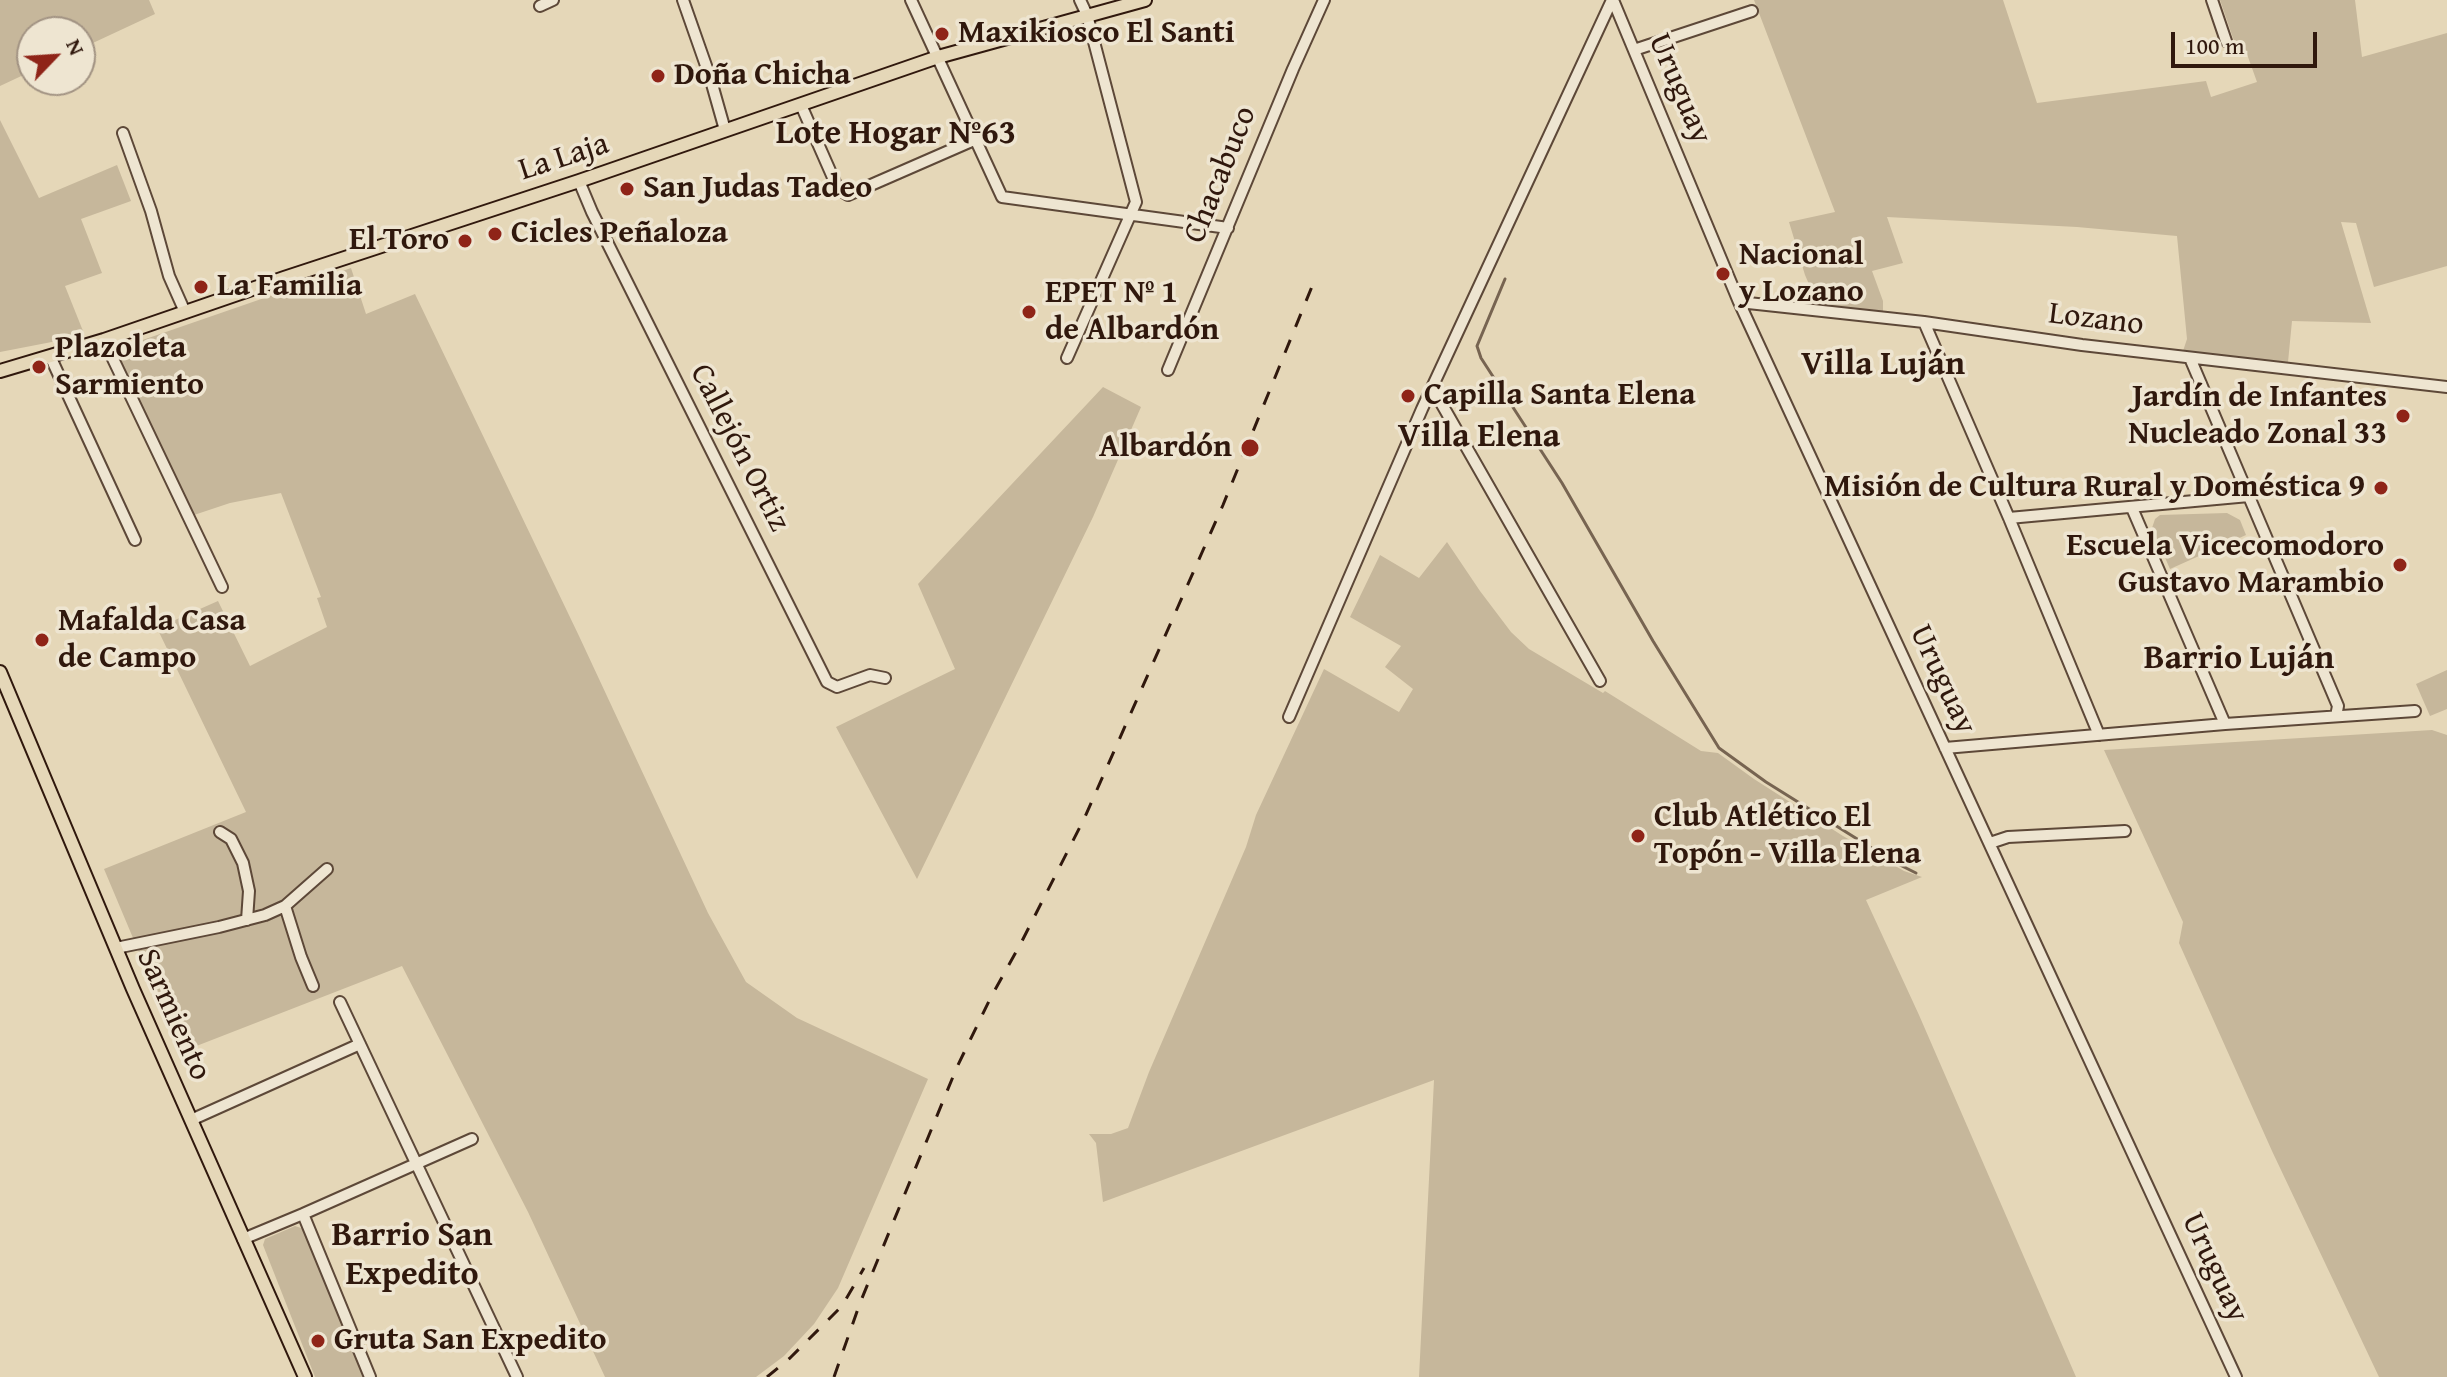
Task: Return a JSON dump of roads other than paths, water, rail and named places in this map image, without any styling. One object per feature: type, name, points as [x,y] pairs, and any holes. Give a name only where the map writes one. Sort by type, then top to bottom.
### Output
[{"type":"main road","name":"La Laja","points":[[0,372],[579,181],[938,57],[1145,0]]},
{"type":"main road","name":"Sarmiento","points":[[0,672],[116,948],[305,1377]]},
{"type":"street","points":[[540,6],[553,0]]},
{"type":"street","points":[[683,0],[725,130]]},
{"type":"street","points":[[911,0],[1002,197],[1228,228]]},
{"type":"street","points":[[1067,358],[1136,202],[1087,15],[1080,0]]},
{"type":"street","name":"Chacabuco","points":[[1168,370],[1324,0]]},
{"type":"street","points":[[1289,717],[1432,387],[1612,0]]},
{"type":"street","name":"Uruguay","points":[[1612,0],[1739,302],[2236,1377]]},
{"type":"street","points":[[2212,0],[2226,41]]},
{"type":"street","points":[[1634,50],[1752,11]]},
{"type":"street","points":[[801,105],[838,189],[848,195],[974,140]]},
{"type":"street","points":[[123,133],[151,211],[169,276],[185,312]]},
{"type":"street","name":"Callejón Ortiz","points":[[579,181],[827,682],[837,687],[870,675],[885,678]]},
{"type":"street","name":"Lozano","points":[[1739,302],[2447,387]]},
{"type":"street","points":[[1924,322],[2099,735]]},
{"type":"street","points":[[104,340],[222,587]]},
{"type":"street","points":[[50,356],[135,540]]},
{"type":"street","points":[[2190,358],[2338,706],[2336,716]]},
{"type":"street","points":[[1432,387],[1600,681]]},
{"type":"street","points":[[2009,518],[2249,496]]},
{"type":"street","points":[[2132,508],[2225,724]]},
{"type":"street","points":[[1945,748],[2415,711]]},
{"type":"street","points":[[1990,843],[2008,837],[2125,831]]},
{"type":"street","points":[[220,832],[231,839],[243,863],[249,891],[247,920]]},
{"type":"street","points":[[116,948],[247,920],[285,906],[327,869]]},
{"type":"street","points":[[285,906],[313,986]]},
{"type":"street","points":[[340,1002],[517,1377]]},
{"type":"street","points":[[191,1120],[360,1044]]},
{"type":"street","points":[[243,1239],[472,1139]]},
{"type":"street","points":[[303,1214],[370,1377]]},
{"type":"waterway","points":[[1505,279],[1477,346],[1481,358],[1562,483],[1719,748],[1766,782],[1916,873]]},
{"type":"railway","points":[[834,1377],[860,1303],[957,1067],[1084,819],[1223,505],[1313,284]]},
{"type":"railway","points":[[767,1377],[842,1306],[864,1268]]},
{"type":"place","name":"Maxikiosco El Santi","points":[[942,34]]},
{"type":"place","name":"Doña Chicha","points":[[658,76]]},
{"type":"place","name":"San Judas Tadeo","points":[[627,189]]},
{"type":"place","name":"Cicles Peñaloza","points":[[495,234]]},
{"type":"place","name":"El Toro","points":[[465,241]]},
{"type":"place","name":"Nacional y Lozano","points":[[1723,274]]},
{"type":"place","name":"La Familia","points":[[201,287]]},
{"type":"place","name":"EPET Nº 1 de Albardón","points":[[1029,312]]},
{"type":"place","name":"Plazoleta Sarmiento","points":[[39,367]]},
{"type":"place","name":"Capilla Santa Elena","points":[[1408,396]]},
{"type":"place","name":"Jardín de Infantes Nucleado Zonal 33","points":[[2403,416]]},
{"type":"place","name":"Albardón","points":[[1250,448]]},
{"type":"place","name":"Misión de Cultura Rural y Doméstica 9","points":[[2381,488]]},
{"type":"place","name":"Escuela Vicecomodoro Gustavo Marambio","points":[[2400,565]]},
{"type":"place","name":"Mafalda Casa de Campo","points":[[42,640]]},
{"type":"place","name":"Club Atlético El Topón - Villa Elena","points":[[1638,836]]},
{"type":"place","name":"Gruta San Expedito","points":[[318,1341]]},
{"type":"district","name":"Lote Hogar Nº63","points":[[896,134]]},
{"type":"district","name":"Villa Luján","points":[[1883,365]]},
{"type":"district","name":"Villa Elena","points":[[1479,437]]},
{"type":"district","name":"Barrio Luján","points":[[2239,659]]},
{"type":"district","name":"Barrio San Expedito","points":[[412,1256]]}]
